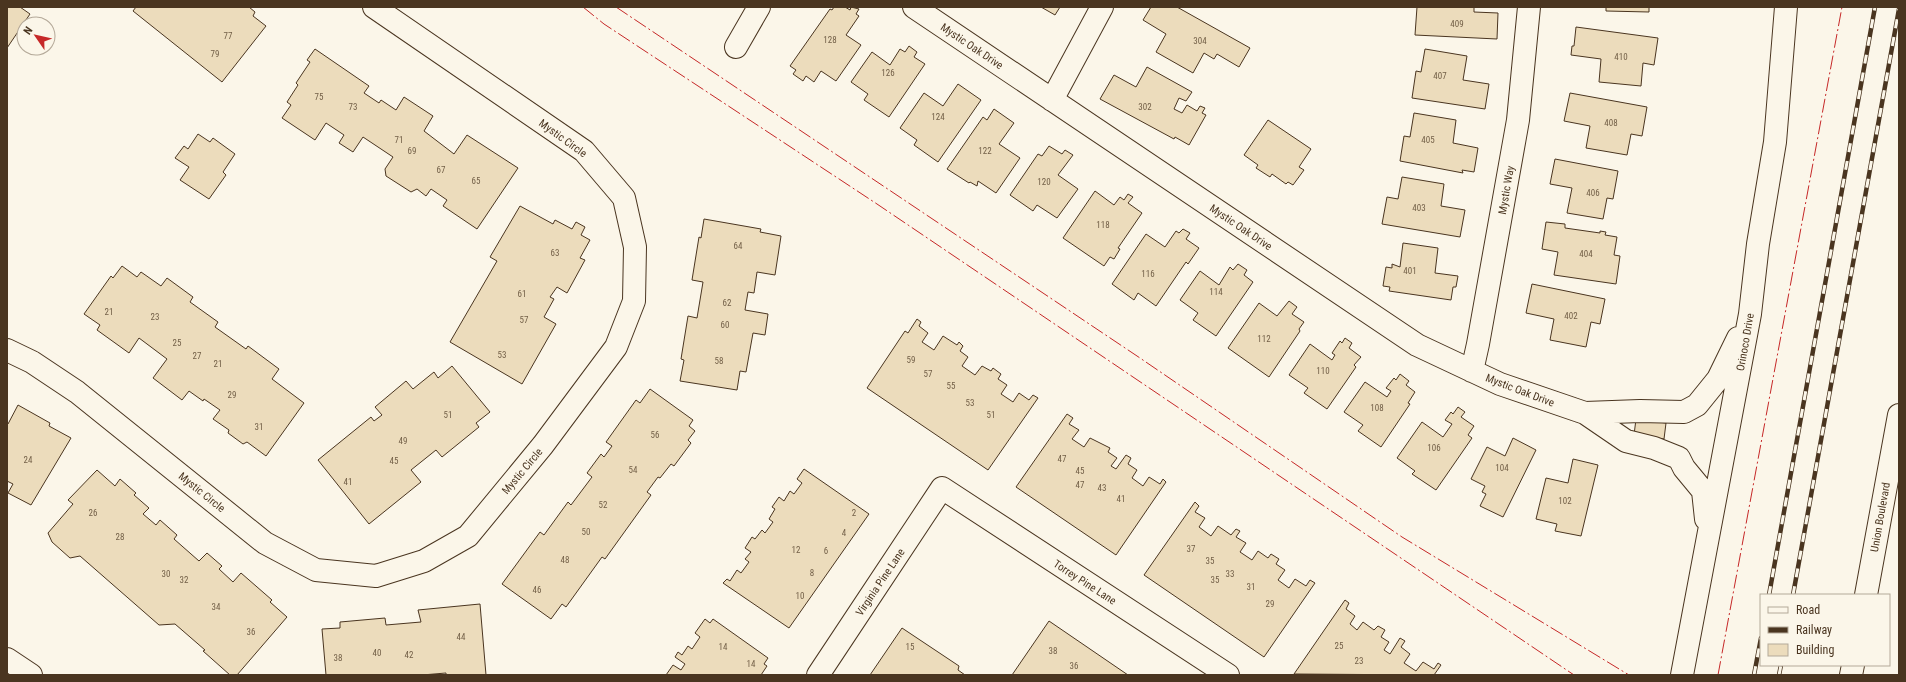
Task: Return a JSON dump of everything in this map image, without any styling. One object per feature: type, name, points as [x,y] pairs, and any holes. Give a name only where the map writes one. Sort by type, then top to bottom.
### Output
[{"type":"street","name":"Mystic Circle","points":[[7,350],[32,362],[77,392],[265,543],[316,570],[376,576],[424,561],[468,536],[543,445],[616,347],[634,301],[635,247],[624,198],[584,151],[374,7]]},
{"type":"street","points":[[736,46],[759,7]]},
{"type":"street","name":"Mystic Oak Drive","points":[[914,7],[1417,345],[1500,384],[1585,414],[1626,441],[1654,448],[1679,458],[1684,468],[1703,490],[1708,538]]},
{"type":"street","points":[[1052,100],[1102,7]]},
{"type":"street","name":"Mystic Way","points":[[1472,371],[1518,120],[1529,7]]},
{"type":"street","name":"Orinoco Drive","points":[[1682,675],[1750,314],[1758,244],[1775,142],[1786,7]]},
{"type":"street","name":"Mystic Oak Drive","points":[[1585,414],[1640,411],[1684,412],[1696,405],[1718,379],[1750,314]]},
{"type":"street","name":"Union Boulevard","points":[[1866,594],[1899,415]]},
{"type":"street","name":"Virginia Pine Lane","points":[[818,675],[942,488]]},
{"type":"street","name":"Torrey Pine Lane","points":[[942,488],[1228,675]]},
{"type":"street","points":[[7,659],[31,675]]},
{"type":"building","points":[[7,7],[20,7],[30,14],[29,16],[16,16],[16,35],[7,48]]},
{"type":"building","points":[[136,7],[249,7],[255,12],[253,16],[266,26],[222,82],[133,11]]},
{"type":"building","points":[[834,7],[845,7],[850,10],[851,7],[859,9],[856,14],[859,16],[846,35],[861,45],[836,81],[821,71],[814,82],[806,76],[803,81],[793,74],[796,70],[790,66],[830,9],[832,10]]},
{"type":"building","points":[[1041,7],[1060,7],[1055,15]]},
{"type":"building","points":[[1151,7],[1177,7],[1250,48],[1239,67],[1217,54],[1214,59],[1204,53],[1193,73],[1156,52],[1166,34],[1143,20]]},
{"type":"building","points":[[1417,7],[1474,7],[1474,12],[1498,13],[1497,39],[1415,35]]},
{"type":"building","points":[[1606,7],[1649,7],[1649,12],[1606,11]]},
{"type":"building","points":[[1576,27],[1658,38],[1654,65],[1643,63],[1641,86],[1599,82],[1601,59],[1571,55],[1572,46],[1574,46]]},
{"type":"building","points":[[909,46],[917,52],[914,57],[925,64],[889,117],[864,100],[868,94],[851,82],[872,52],[890,65],[900,49],[905,52]]},
{"type":"building","points":[[315,49],[369,86],[364,93],[379,103],[381,100],[396,110],[404,97],[433,116],[424,131],[454,154],[467,135],[518,168],[477,229],[443,206],[447,200],[431,189],[426,196],[417,189],[411,192],[386,176],[385,169],[393,157],[363,137],[353,152],[339,143],[344,135],[326,123],[315,140],[282,118],[291,105],[287,102],[298,85],[296,83],[310,62],[307,60]]},
{"type":"building","points":[[1425,49],[1467,56],[1463,80],[1489,84],[1485,109],[1412,98],[1416,71],[1421,72]]},
{"type":"building","points":[[1147,67],[1192,92],[1186,101],[1179,98],[1174,109],[1182,113],[1187,105],[1197,111],[1200,106],[1205,108],[1202,113],[1206,115],[1189,145],[1175,137],[1174,139],[1100,99],[1114,75],[1136,87]]},
{"type":"building","points":[[958,84],[981,100],[938,162],[914,145],[917,140],[900,128],[924,93],[943,106]]},
{"type":"building","points":[[1570,93],[1647,107],[1642,136],[1631,134],[1627,155],[1586,148],[1590,126],[1564,121]]},
{"type":"building","points":[[994,109],[1014,123],[999,144],[1020,158],[996,193],[978,181],[977,186],[970,182],[969,183],[947,169],[983,117],[987,120]]},
{"type":"building","points":[[1414,113],[1456,120],[1453,143],[1478,148],[1474,172],[1462,170],[1463,173],[1400,161],[1404,136],[1410,137]]},
{"type":"building","points":[[1268,120],[1311,149],[1299,167],[1304,170],[1293,185],[1288,182],[1286,184],[1272,174],[1270,177],[1256,168],[1258,165],[1244,155]]},
{"type":"building","points":[[198,134],[210,142],[213,138],[235,154],[223,172],[226,175],[209,199],[180,180],[189,167],[175,158],[184,146],[188,149]]},
{"type":"building","points":[[1049,146],[1062,154],[1065,150],[1073,155],[1058,175],[1078,189],[1057,218],[1037,205],[1033,211],[1010,195],[1038,154],[1042,156]]},
{"type":"building","points":[[1555,159],[1618,171],[1613,199],[1607,198],[1603,219],[1567,213],[1572,188],[1550,184]]},
{"type":"building","points":[[1402,177],[1444,184],[1441,206],[1465,210],[1460,237],[1382,224],[1387,197],[1398,199]]},
{"type":"building","points":[[1095,191],[1114,205],[1120,197],[1124,200],[1128,194],[1133,197],[1128,203],[1142,213],[1118,248],[1120,249],[1114,259],[1110,257],[1104,266],[1063,238]]},
{"type":"building","points":[[520,206],[553,224],[555,220],[572,229],[576,222],[585,227],[581,235],[590,240],[580,258],[585,260],[567,293],[557,287],[550,297],[554,299],[544,317],[556,324],[522,384],[450,342],[497,261],[490,257]]},
{"type":"building","points":[[704,219],[761,229],[760,232],[781,236],[775,275],[757,272],[754,293],[748,292],[745,310],[768,314],[765,335],[753,333],[746,372],[740,371],[737,390],[680,381],[684,360],[681,359],[688,316],[697,318],[703,282],[692,280],[699,237],[701,238]]},
{"type":"building","points":[[1546,222],[1565,224],[1565,228],[1600,233],[1600,231],[1606,232],[1605,235],[1617,237],[1614,255],[1620,256],[1616,284],[1554,275],[1558,252],[1542,249]]},
{"type":"building","points":[[1183,229],[1190,233],[1186,239],[1199,248],[1188,264],[1186,262],[1156,306],[1138,293],[1134,300],[1112,284],[1146,234],[1165,247],[1176,231],[1179,233]]},
{"type":"building","points":[[1403,243],[1438,248],[1435,273],[1458,276],[1456,287],[1453,287],[1451,300],[1389,291],[1390,287],[1383,286],[1386,267],[1392,268],[1392,264],[1400,267]]},
{"type":"building","points":[[1238,264],[1247,270],[1244,275],[1253,282],[1216,336],[1193,320],[1198,313],[1180,300],[1200,271],[1219,285],[1230,267],[1233,270]]},
{"type":"building","points":[[122,266],[137,277],[141,272],[161,286],[167,278],[193,297],[190,302],[218,322],[215,327],[246,349],[248,346],[279,369],[272,379],[304,403],[266,456],[247,442],[243,444],[228,433],[229,430],[213,419],[220,410],[204,399],[203,401],[189,391],[182,400],[153,378],[167,359],[139,338],[129,353],[97,330],[100,325],[84,314],[111,276],[113,278]]},
{"type":"building","points":[[1532,284],[1605,299],[1600,324],[1591,322],[1586,347],[1550,340],[1554,319],[1526,313]]},
{"type":"building","points":[[1289,301],[1297,307],[1292,314],[1304,322],[1299,329],[1300,331],[1269,377],[1228,348],[1259,303],[1277,316]]},
{"type":"building","points":[[917,319],[921,322],[919,326],[928,333],[922,342],[934,350],[943,336],[957,345],[959,342],[963,346],[960,351],[968,357],[962,366],[975,375],[982,366],[991,371],[993,368],[1001,374],[998,379],[1007,385],[1001,394],[1013,402],[1019,393],[1029,400],[1033,395],[1038,398],[988,470],[867,388],[905,331],[908,333]]},
{"type":"building","points":[[1345,338],[1352,343],[1349,348],[1361,357],[1354,365],[1356,367],[1327,409],[1304,393],[1308,388],[1289,375],[1310,344],[1332,360],[1335,355],[1332,353],[1340,341],[1342,343]]},
{"type":"building","points":[[452,366],[490,412],[476,423],[479,427],[442,457],[436,450],[411,470],[421,482],[369,524],[318,460],[371,417],[374,421],[382,415],[375,407],[406,381],[413,389],[434,372],[438,378]]},
{"type":"building","points":[[1400,374],[1409,381],[1406,385],[1415,392],[1408,403],[1410,404],[1381,447],[1358,431],[1363,425],[1344,412],[1365,382],[1387,397],[1391,391],[1386,388],[1394,378],[1396,380]]},
{"type":"building","points":[[650,389],[693,420],[689,426],[695,431],[688,440],[691,443],[674,466],[671,464],[660,478],[658,477],[647,492],[651,495],[605,559],[602,557],[566,607],[562,604],[551,619],[502,584],[540,532],[544,535],[568,502],[571,505],[592,477],[587,473],[601,454],[604,457],[612,446],[606,442],[636,400],[640,403]]},
{"type":"building","points":[[18,405],[50,423],[49,426],[71,438],[31,505],[8,493],[13,484],[7,481],[7,423],[8,424]]},
{"type":"building","points":[[1458,407],[1465,412],[1461,417],[1474,426],[1468,435],[1472,438],[1436,490],[1412,474],[1415,471],[1397,458],[1422,422],[1443,437],[1452,424],[1445,420],[1451,412],[1453,414]]},
{"type":"building","points":[[1067,414],[1073,418],[1069,424],[1079,430],[1072,439],[1084,447],[1090,438],[1110,448],[1108,452],[1117,458],[1111,466],[1116,469],[1126,455],[1131,458],[1128,464],[1137,470],[1132,478],[1143,486],[1149,477],[1160,484],[1163,479],[1166,482],[1116,555],[1016,487]]},
{"type":"building","points":[[1636,419],[1666,423],[1664,439],[1634,435]]},
{"type":"building","points":[[1513,438],[1536,450],[1503,517],[1480,506],[1486,494],[1482,492],[1485,486],[1471,479],[1487,447],[1505,456]]},
{"type":"building","points":[[1573,459],[1598,465],[1581,536],[1555,531],[1557,524],[1536,519],[1546,478],[1568,483]]},
{"type":"building","points":[[804,469],[869,514],[789,628],[723,583],[727,579],[730,581],[737,570],[741,573],[749,562],[745,559],[751,552],[745,548],[752,537],[755,539],[762,530],[765,533],[773,522],[769,519],[775,509],[772,507],[779,497],[784,501],[790,491],[794,494],[802,483],[797,479]]},
{"type":"building","points":[[97,470],[115,486],[120,479],[136,493],[134,495],[149,508],[143,514],[156,525],[160,520],[177,535],[174,539],[199,561],[207,553],[222,566],[219,569],[233,582],[241,573],[272,600],[270,602],[287,617],[237,675],[230,675],[203,651],[205,650],[175,624],[159,625],[80,556],[70,558],[52,542],[48,533],[73,504],[68,500]]},
{"type":"building","points":[[1195,502],[1199,506],[1195,512],[1205,518],[1199,527],[1211,536],[1218,526],[1231,535],[1236,529],[1240,531],[1236,537],[1246,543],[1240,552],[1252,560],[1258,551],[1268,558],[1271,554],[1279,559],[1276,564],[1285,570],[1278,580],[1289,588],[1295,579],[1306,586],[1310,580],[1315,583],[1264,657],[1144,575]]},
{"type":"building","points":[[1345,600],[1349,603],[1346,609],[1355,616],[1350,624],[1357,630],[1363,622],[1374,630],[1378,626],[1385,630],[1381,637],[1389,642],[1384,650],[1390,654],[1400,638],[1405,641],[1401,647],[1410,654],[1404,663],[1416,671],[1423,662],[1434,669],[1438,663],[1441,665],[1434,675],[1294,674]]},
{"type":"building","points":[[480,604],[486,675],[446,675],[446,673],[422,675],[326,675],[322,629],[340,628],[340,622],[385,618],[386,625],[421,622],[418,610]]},
{"type":"building","points":[[705,619],[710,623],[713,619],[768,658],[764,664],[767,666],[761,675],[666,675],[673,665],[681,670],[685,664],[675,657],[678,652],[682,655],[688,646],[692,649],[700,637],[695,633]]},
{"type":"building","points":[[1049,621],[1128,675],[1012,675]]},
{"type":"building","points":[[902,628],[959,666],[958,670],[965,675],[870,675]]},
{"type":"railway","points":[[1769,594],[1875,7]]},
{"type":"railway","points":[[1793,594],[1899,9]]},
{"type":"railway","points":[[1754,675],[1760,643]]},
{"type":"railway","points":[[1779,675],[1781,666]]},
{"type":"power","points":[[583,7],[604,24],[877,204],[1574,675]]},
{"type":"power","points":[[616,7],[1140,358],[1402,537],[1629,675]]},
{"type":"power","points":[[1718,675],[1842,7]]}]
